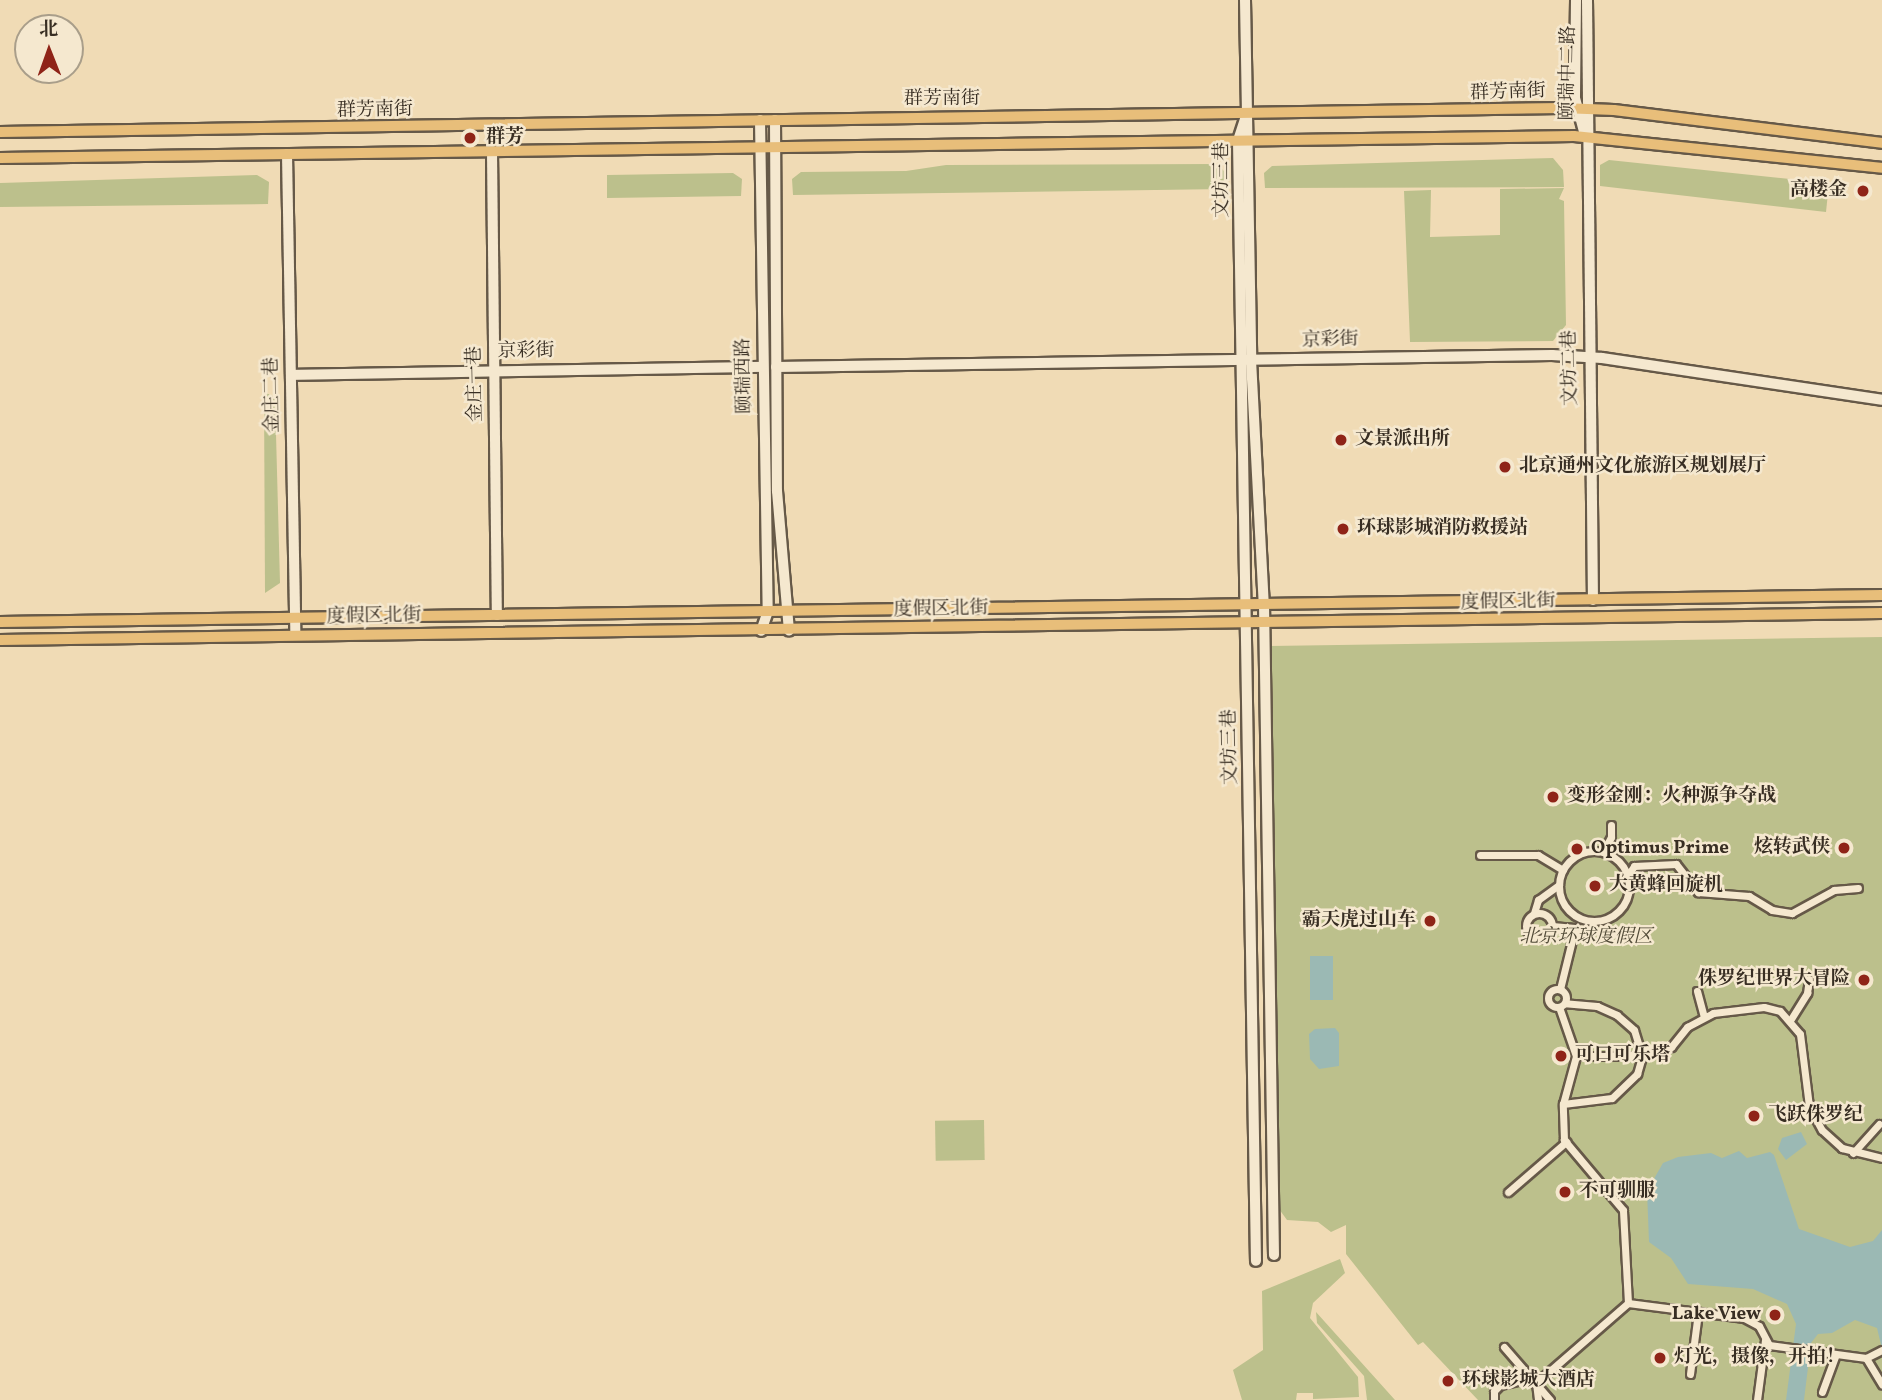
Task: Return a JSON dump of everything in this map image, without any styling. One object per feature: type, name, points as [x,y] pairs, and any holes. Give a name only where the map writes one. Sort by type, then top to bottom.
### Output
[{"type":"main road","name":"文坊三巷","points":[[1245,0],[1245,605],[1256,1261]]},
{"type":"main road","name":"颐瑞中二路","points":[[1576,0],[1585,136]]},
{"type":"main road","name":"颐瑞中二路","points":[[1583,109],[1587,0]]},
{"type":"main road","name":"群芳南街","points":[[0,132],[1583,109],[1882,143]]},
{"type":"main road","name":"颐瑞西路","points":[[760,120],[768,611],[761,631]]},
{"type":"main road","name":"颐瑞西路","points":[[775,120],[776,367],[785,611],[789,630]]},
{"type":"main road","points":[[0,158],[1585,136],[1882,168]]},
{"type":"main road","name":"文坊二巷","points":[[1585,136],[1593,600]]},
{"type":"main road","name":"金庄一巷","points":[[492,152],[496,615]]},
{"type":"main road","name":"金庄二巷","points":[[287,154],[295,635]]},
{"type":"main road","name":"京彩街","points":[[776,367],[1589,357],[1882,400]]},
{"type":"main road","name":"文坊三巷","points":[[1247,360],[1264,605],[1274,1255]]},
{"type":"main road","name":"京彩街","points":[[290,375],[762,367]]},
{"type":"main road","name":"度假区北街","points":[[0,622],[1882,595]]},
{"type":"main road","name":"度假区北街","points":[[0,640],[1264,624],[1882,613]]},
{"type":"main road","points":[[336,618],[331,628],[336,635]]},
{"type":"main road","points":[[252,636],[256,625],[253,619]]},
{"type":"street","points":[[1603,852],[1611,837],[1611,825]]},
{"type":"street","points":[[1603,852],[1619,860],[1628,875],[1629,896],[1618,913],[1599,921],[1579,918],[1566,908],[1559,885],[1563,870],[1576,856],[1603,852]]},
{"type":"street","points":[[1480,855],[1538,855],[1563,870]]},
{"type":"street","points":[[1628,875],[1634,866],[1676,864],[1698,892],[1749,896],[1772,910],[1792,914],[1834,890],[1858,888]]},
{"type":"street","points":[[1552,926],[1545,938],[1531,937],[1525,924],[1534,913],[1538,900],[1559,885]]},
{"type":"street","points":[[1534,913],[1547,915],[1552,926]]},
{"type":"street","points":[[1560,989],[1579,918]]},
{"type":"street","points":[[1552,926],[1575,928]]},
{"type":"street","points":[[1791,1019],[1807,993],[1810,979]]},
{"type":"street","points":[[1560,989],[1552,991],[1548,999],[1562,1005],[1597,1006],[1618,1015],[1634,1030],[1642,1056],[1630,1084],[1612,1098],[1563,1104]]},
{"type":"street","points":[[1560,989],[1565,993],[1562,1005],[1576,1056],[1563,1104],[1566,1142],[1623,1210],[1628,1303]]},
{"type":"street","points":[[1697,991],[1703,1017]]},
{"type":"street","points":[[1576,1056],[1642,1056],[1671,1047],[1703,1017],[1764,1007],[1791,1019],[1805,1053],[1814,1117],[1833,1140],[1853,1153],[1882,1158]]},
{"type":"street","points":[[1853,1153],[1879,1124]]},
{"type":"street","points":[[1508,1192],[1566,1142]]},
{"type":"street","points":[[1494,1400],[1494,1391],[1508,1382],[1535,1383],[1628,1303],[1752,1321],[1765,1340],[1788,1349],[1866,1358],[1880,1351]]},
{"type":"street","points":[[1690,1374],[1698,1312]]},
{"type":"street","points":[[1758,1400],[1765,1340]]},
{"type":"street","points":[[1504,1347],[1550,1400]]},
{"type":"street","points":[[1822,1392],[1836,1354]]},
{"type":"street","points":[[1866,1358],[1882,1385]]},
{"type":"street","points":[[1535,1383],[1538,1400]]},
{"type":"green space","points":[[1553,158],[1563,170],[1564,187],[1265,188],[1264,173],[1272,166]]},
{"type":"green space","points":[[1609,160],[1829,183],[1826,212],[1600,186],[1600,165]]},
{"type":"green space","points":[[1217,164],[1224,171],[1225,189],[793,195],[792,179],[801,172],[906,171],[946,165]]},
{"type":"green space","points":[[733,173],[742,179],[741,196],[607,198],[607,175]]},
{"type":"green space","points":[[257,175],[269,182],[268,204],[0,207],[0,183]]},
{"type":"green space","points":[[1564,188],[1559,199],[1564,201],[1566,325],[1553,341],[1410,342],[1404,191],[1431,190],[1430,237],[1500,235],[1500,189]]},
{"type":"green space","points":[[264,392],[275,397],[280,583],[265,593]]},
{"type":"green space","name":"北京环球度假区","points":[[1882,637],[1882,1400],[1478,1400],[1423,1342],[1418,1345],[1346,1254],[1346,1225],[1331,1232],[1318,1222],[1287,1220],[1279,1209],[1277,1107],[1273,1106],[1269,646]]},
{"type":"green space","points":[[984,1120],[985,1160],[936,1161],[935,1121]]},
{"type":"green space","points":[[1340,1259],[1345,1273],[1313,1303],[1310,1318],[1358,1377],[1359,1397],[1313,1399],[1313,1393],[1297,1393],[1296,1400],[1242,1400],[1233,1370],[1263,1350],[1262,1291]]},
{"type":"green space","points":[[1316,1312],[1395,1400],[1367,1400],[1364,1376],[1317,1323]]},
{"type":"water","points":[[1310,956],[1333,956],[1333,1000],[1310,1000]]},
{"type":"water","points":[[1335,1028],[1339,1033],[1339,1066],[1319,1069],[1310,1059],[1309,1034],[1315,1029]]},
{"type":"water","points":[[1801,1132],[1807,1144],[1786,1160],[1778,1149],[1782,1138]]},
{"type":"water","points":[[1739,1151],[1747,1158],[1770,1152],[1774,1155],[1799,1229],[1850,1247],[1873,1241],[1882,1230],[1882,1349],[1877,1328],[1855,1320],[1832,1333],[1818,1334],[1811,1343],[1804,1400],[1786,1400],[1796,1324],[1787,1304],[1753,1289],[1688,1284],[1671,1258],[1649,1242],[1647,1191],[1663,1163],[1678,1157],[1711,1153],[1722,1158]]},
{"type":"place","name":"群芳","points":[[470,138]]},
{"type":"place","name":"高楼金","points":[[1863,191]]},
{"type":"place","name":"文景派出所","points":[[1341,440]]},
{"type":"place","name":"北京通州文化旅游区规划展厅","points":[[1505,467]]},
{"type":"place","name":"环球影城消防救援站","points":[[1343,529]]},
{"type":"place","name":"变形金刚：火种源争夺战","points":[[1553,797]]},
{"type":"place","name":"炫转武侠","points":[[1844,848]]},
{"type":"place","name":"Optimus Prime","points":[[1577,849]]},
{"type":"place","name":"大黄蜂回旋机","points":[[1595,886]]},
{"type":"place","name":"霸天虎过山车","points":[[1430,921]]},
{"type":"place","name":"侏罗纪世界大冒险","points":[[1864,980]]},
{"type":"place","name":"可口可乐塔","points":[[1561,1056]]},
{"type":"place","name":"飞跃侏罗纪","points":[[1754,1116]]},
{"type":"place","name":"不可驯服","points":[[1565,1192]]},
{"type":"place","name":"Lake View","points":[[1775,1315]]},
{"type":"place","name":"灯光，摄像，开拍！","points":[[1660,1358]]},
{"type":"place","name":"环球影城大酒店","points":[[1448,1381]]}]
